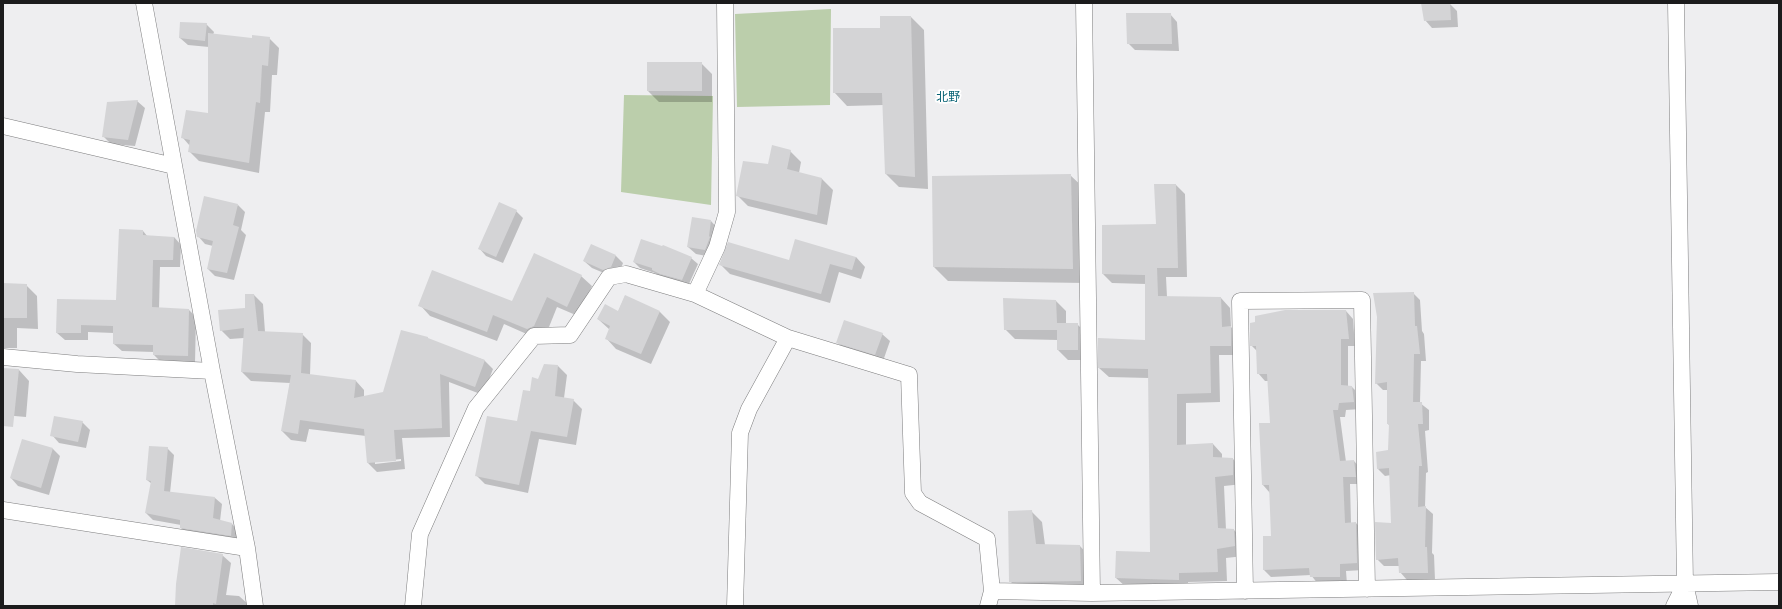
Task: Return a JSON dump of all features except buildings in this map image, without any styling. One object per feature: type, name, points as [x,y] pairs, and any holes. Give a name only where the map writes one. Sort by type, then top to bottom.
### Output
[{"type":"street","points":[[144,3],[212,371],[247,548],[255,606]]},
{"type":"street","points":[[695,294],[717,247],[727,212],[725,3]]},
{"type":"street","points":[[1084,3],[1092,593]]},
{"type":"street","points":[[1676,3],[1685,584],[1690,606]]},
{"type":"street","points":[[3,126],[174,166]]},
{"type":"street","points":[[413,606],[420,534],[476,408],[534,336],[570,335],[609,277],[626,274],[695,294],[788,338],[909,375],[913,493],[920,503],[987,539],[990,598],[1092,593],[1779,582]]},
{"type":"street","points":[[1245,591],[1240,301],[1362,300],[1367,589]]},
{"type":"street","points":[[735,606],[740,433],[749,409],[788,338]]},
{"type":"street","points":[[3,357],[77,364],[212,371]]},
{"type":"street","points":[[3,510],[247,548]]},
{"type":"street","points":[[1674,606],[1685,584]]},
{"type":"green space","points":[[831,9],[830,105],[737,107],[735,14]]},
{"type":"green space","points":[[624,95],[713,96],[711,205],[621,192]]},
{"type":"district","name":"北野","points":[[948,98]]}]
